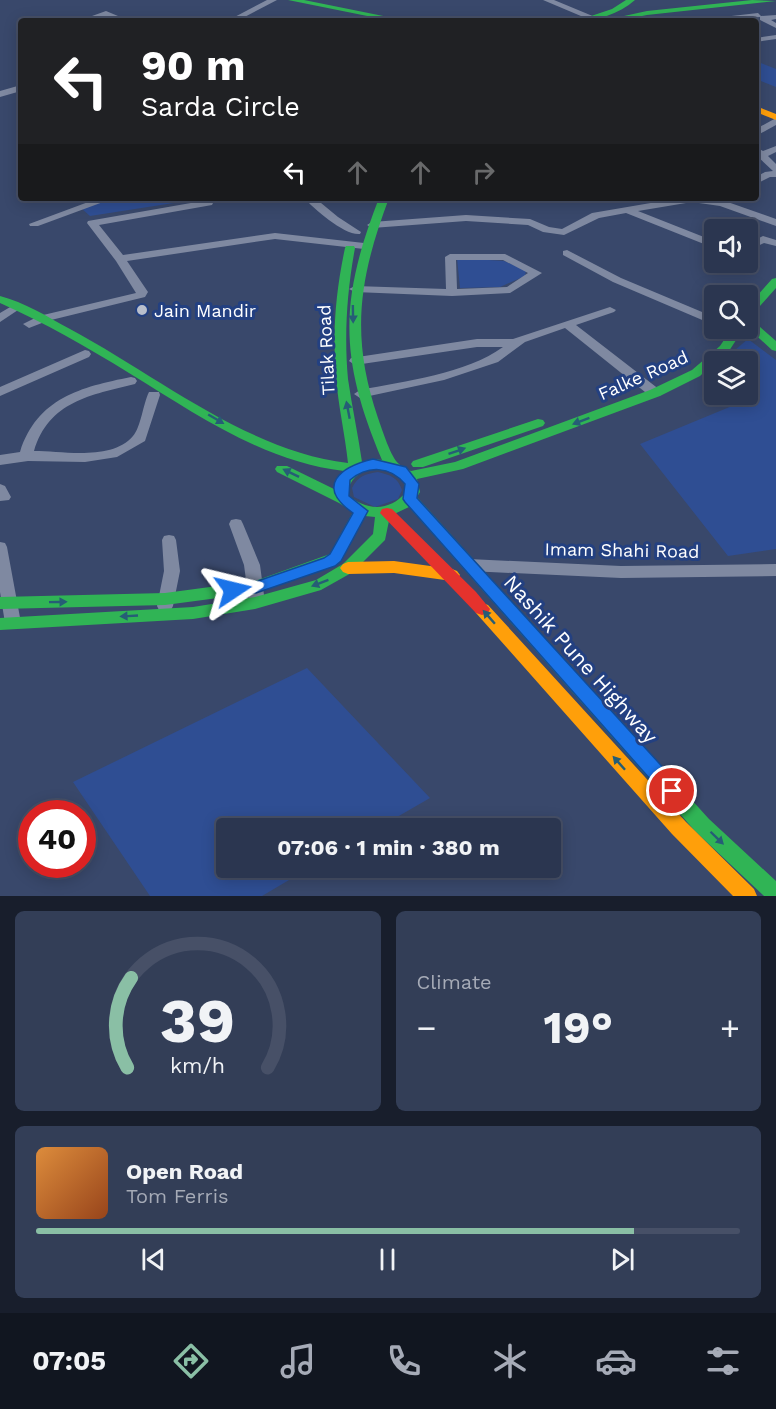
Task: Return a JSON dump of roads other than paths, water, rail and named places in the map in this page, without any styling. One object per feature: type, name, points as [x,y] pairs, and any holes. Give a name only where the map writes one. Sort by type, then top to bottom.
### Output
[{"type":"main road","points":[[273,0],[358,18]]},
{"type":"main road","points":[[292,0],[378,18]]},
{"type":"main road","points":[[597,18],[620,9],[631,0]]},
{"type":"main road","points":[[670,0],[695,6]]},
{"type":"main road","points":[[607,18],[695,6],[742,5],[773,0]]},
{"type":"main road","points":[[759,111],[776,119]]},
{"type":"main road","name":"Tilak Road","points":[[371,201],[356,232],[353,308],[355,361],[360,394],[374,433],[400,471]]},
{"type":"main road","name":"Tilak Road","points":[[356,468],[353,436],[342,377],[339,311],[342,284],[357,246],[372,225],[383,201]]},
{"type":"main road","points":[[758,301],[776,281]]},
{"type":"main road","points":[[0,299],[6,313],[85,354],[266,461],[344,499],[361,511],[385,513],[399,508],[410,499],[413,491],[400,471],[373,464],[356,468],[312,466],[268,449],[43,318],[6,313]]},
{"type":"main road","points":[[758,331],[776,347]]},
{"type":"main road","name":"Falke Road","points":[[400,471],[650,389],[684,368],[720,339]]},
{"type":"main road","points":[[344,499],[340,485],[343,478],[356,468]]},
{"type":"main road","name":"Nashik Pune Highway","points":[[410,499],[702,825],[776,894]]},
{"type":"main road","points":[[4,603],[165,607],[256,587],[330,562],[335,558],[361,511]]},
{"type":"main road","points":[[7,623],[165,607],[255,603],[321,584],[348,568],[380,536],[385,513]]},
{"type":"main road","points":[[385,513],[452,575],[671,819],[747,896]]},
{"type":"main road","points":[[348,568],[394,567],[452,575]]},
{"type":"street","points":[[237,18],[273,0]]},
{"type":"street","points":[[547,0],[588,18]]},
{"type":"street","points":[[742,5],[776,26]]},
{"type":"street","points":[[91,18],[106,13],[118,18]]},
{"type":"street","points":[[746,18],[776,17]]},
{"type":"street","points":[[760,39],[776,37]]},
{"type":"street","points":[[760,39],[776,45]]},
{"type":"street","points":[[0,94],[18,89]]},
{"type":"street","points":[[759,131],[776,119]]},
{"type":"street","points":[[759,179],[773,172],[759,153],[776,149]]},
{"type":"street","points":[[34,224],[100,201]]},
{"type":"street","points":[[91,225],[95,222],[208,203],[205,201]]},
{"type":"street","points":[[313,201],[334,219],[356,232]]},
{"type":"street","points":[[372,225],[466,218],[530,222],[547,230],[564,232],[596,215],[667,201]]},
{"type":"street","points":[[726,201],[776,223]]},
{"type":"street","points":[[29,324],[43,318],[141,296],[142,292],[120,259],[75,210]]},
{"type":"street","points":[[627,210],[704,241]]},
{"type":"street","points":[[120,259],[275,236],[357,246]]},
{"type":"street","points":[[758,242],[763,239],[776,243]]},
{"type":"street","points":[[567,253],[617,280],[704,317]]},
{"type":"street","points":[[355,289],[452,293],[510,290],[536,273],[505,257],[450,257],[452,293]]},
{"type":"street","points":[[360,394],[440,377],[494,359],[516,343],[610,310]]},
{"type":"street","points":[[567,324],[650,389]]},
{"type":"street","points":[[355,361],[465,345],[516,343]]},
{"type":"street","points":[[0,392],[85,354]]},
{"type":"street","points":[[26,456],[29,438],[47,413],[66,401],[131,381]]},
{"type":"street","points":[[0,460],[26,456],[80,459],[116,452],[140,438],[154,395]]},
{"type":"street","points":[[237,524],[252,565],[256,587],[255,603]]},
{"type":"street","points":[[165,607],[172,571],[169,540]]},
{"type":"street","points":[[0,547],[7,623]]},
{"type":"street","name":"Imam Shahi Road","points":[[468,565],[621,572],[776,570]]},
{"type":"place","name":"Jain Mandir","points":[[142,310]]}]
